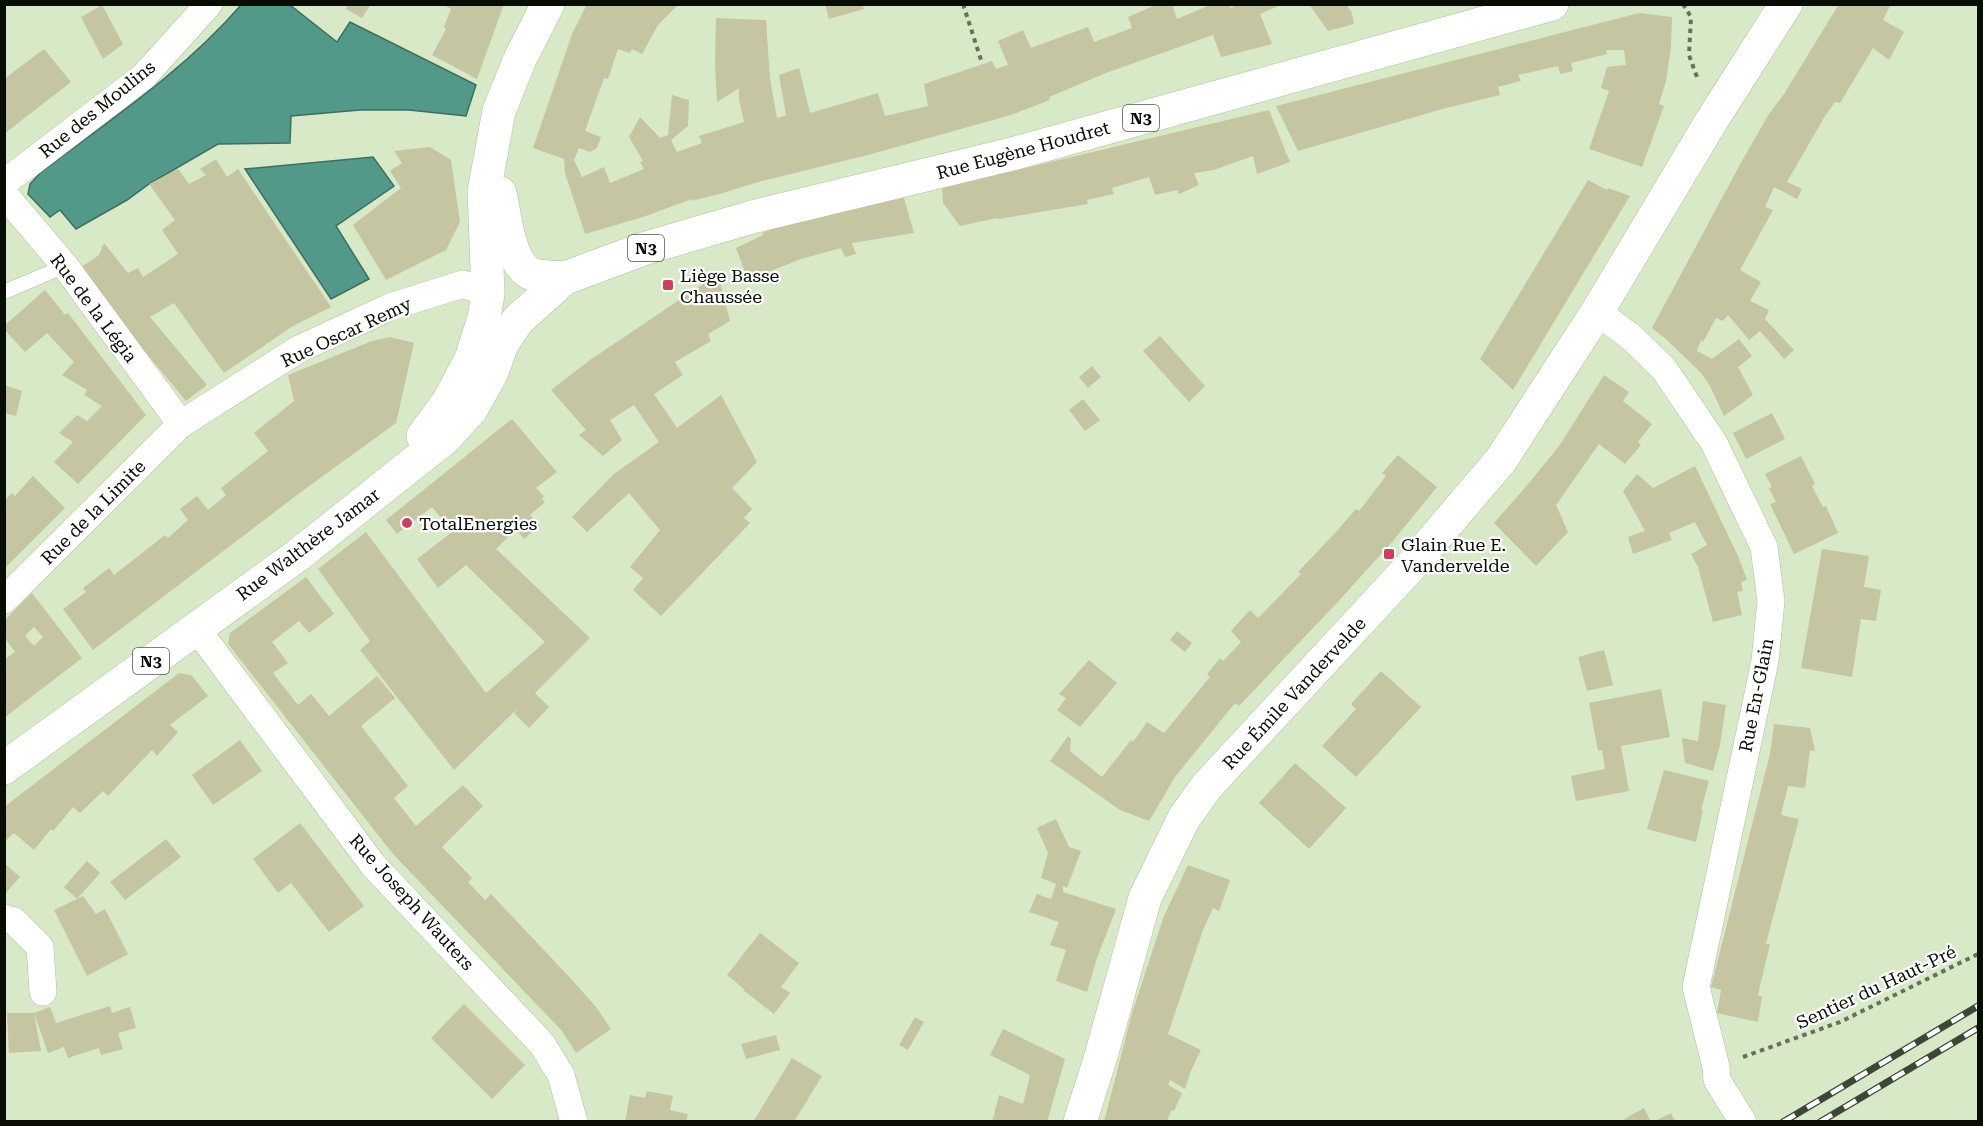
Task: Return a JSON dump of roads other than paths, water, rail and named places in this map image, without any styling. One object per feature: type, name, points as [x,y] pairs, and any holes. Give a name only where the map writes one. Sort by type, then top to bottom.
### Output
[{"type":"main road","points":[[396,475],[448,402],[471,359],[484,318],[488,294],[484,192],[499,111],[520,59],[548,4]]},
{"type":"main road","name":"Rue Eugène Houdret","points":[[565,278],[646,248],[752,217],[1012,154],[1552,4]]},
{"type":"main road","name":"Rue Émile Vandervelde","points":[[1080,1122],[1145,898],[1184,818],[1208,786],[1410,567],[1501,460],[1597,312],[1786,4]]},
{"type":"main road","points":[[492,150],[508,232],[516,257],[528,272],[539,276],[565,278]]},
{"type":"main road","name":"Rue Walthère Jamar","points":[[4,768],[297,555],[396,475],[428,453],[460,424],[471,410],[492,372],[502,345],[518,320],[565,278]]},
{"type":"street","name":"Rue des Moulins","points":[[4,183],[144,76],[209,4]]},
{"type":"street","name":"Rue de la Légia","points":[[4,194],[65,266],[181,424]]},
{"type":"street","name":"Rue Oscar Remy","points":[[181,424],[299,349],[390,307],[463,284],[488,294]]},
{"type":"street","name":"Rue En-Glain","points":[[1597,312],[1631,337],[1664,369],[1714,443],[1764,547],[1771,601],[1765,661],[1696,987],[1717,1074],[1743,1122]]},
{"type":"street","name":"Rue de la Limite","points":[[4,600],[181,424]]},
{"type":"street","name":"Rue Joseph Wauters","points":[[196,628],[373,865],[542,1044],[561,1075],[574,1122]]},
{"type":"street","points":[[4,918],[14,921],[40,947],[43,992]]},
{"type":"lane","points":[[4,292],[65,266]]},
{"type":"water","points":[[241,5],[290,5],[337,42],[350,22],[476,85],[466,116],[409,110],[360,110],[291,116],[290,143],[218,144],[76,229],[60,210],[50,217],[28,194],[30,184],[40,173],[171,73],[219,29]]},
{"type":"water","points":[[373,157],[394,186],[336,226],[369,279],[331,299],[245,169]]},
{"type":"railway","points":[[1783,1122],[1978,1006]]},
{"type":"railway","points":[[1820,1122],[1978,1028]]},
{"type":"place","name":"Liège Basse Chaussée","points":[[668,285]]},
{"type":"place","name":"TotalEnergies","points":[[407,523]]},
{"type":"place","name":"Glain Rue E. Vandervelde","points":[[1389,554]]}]
